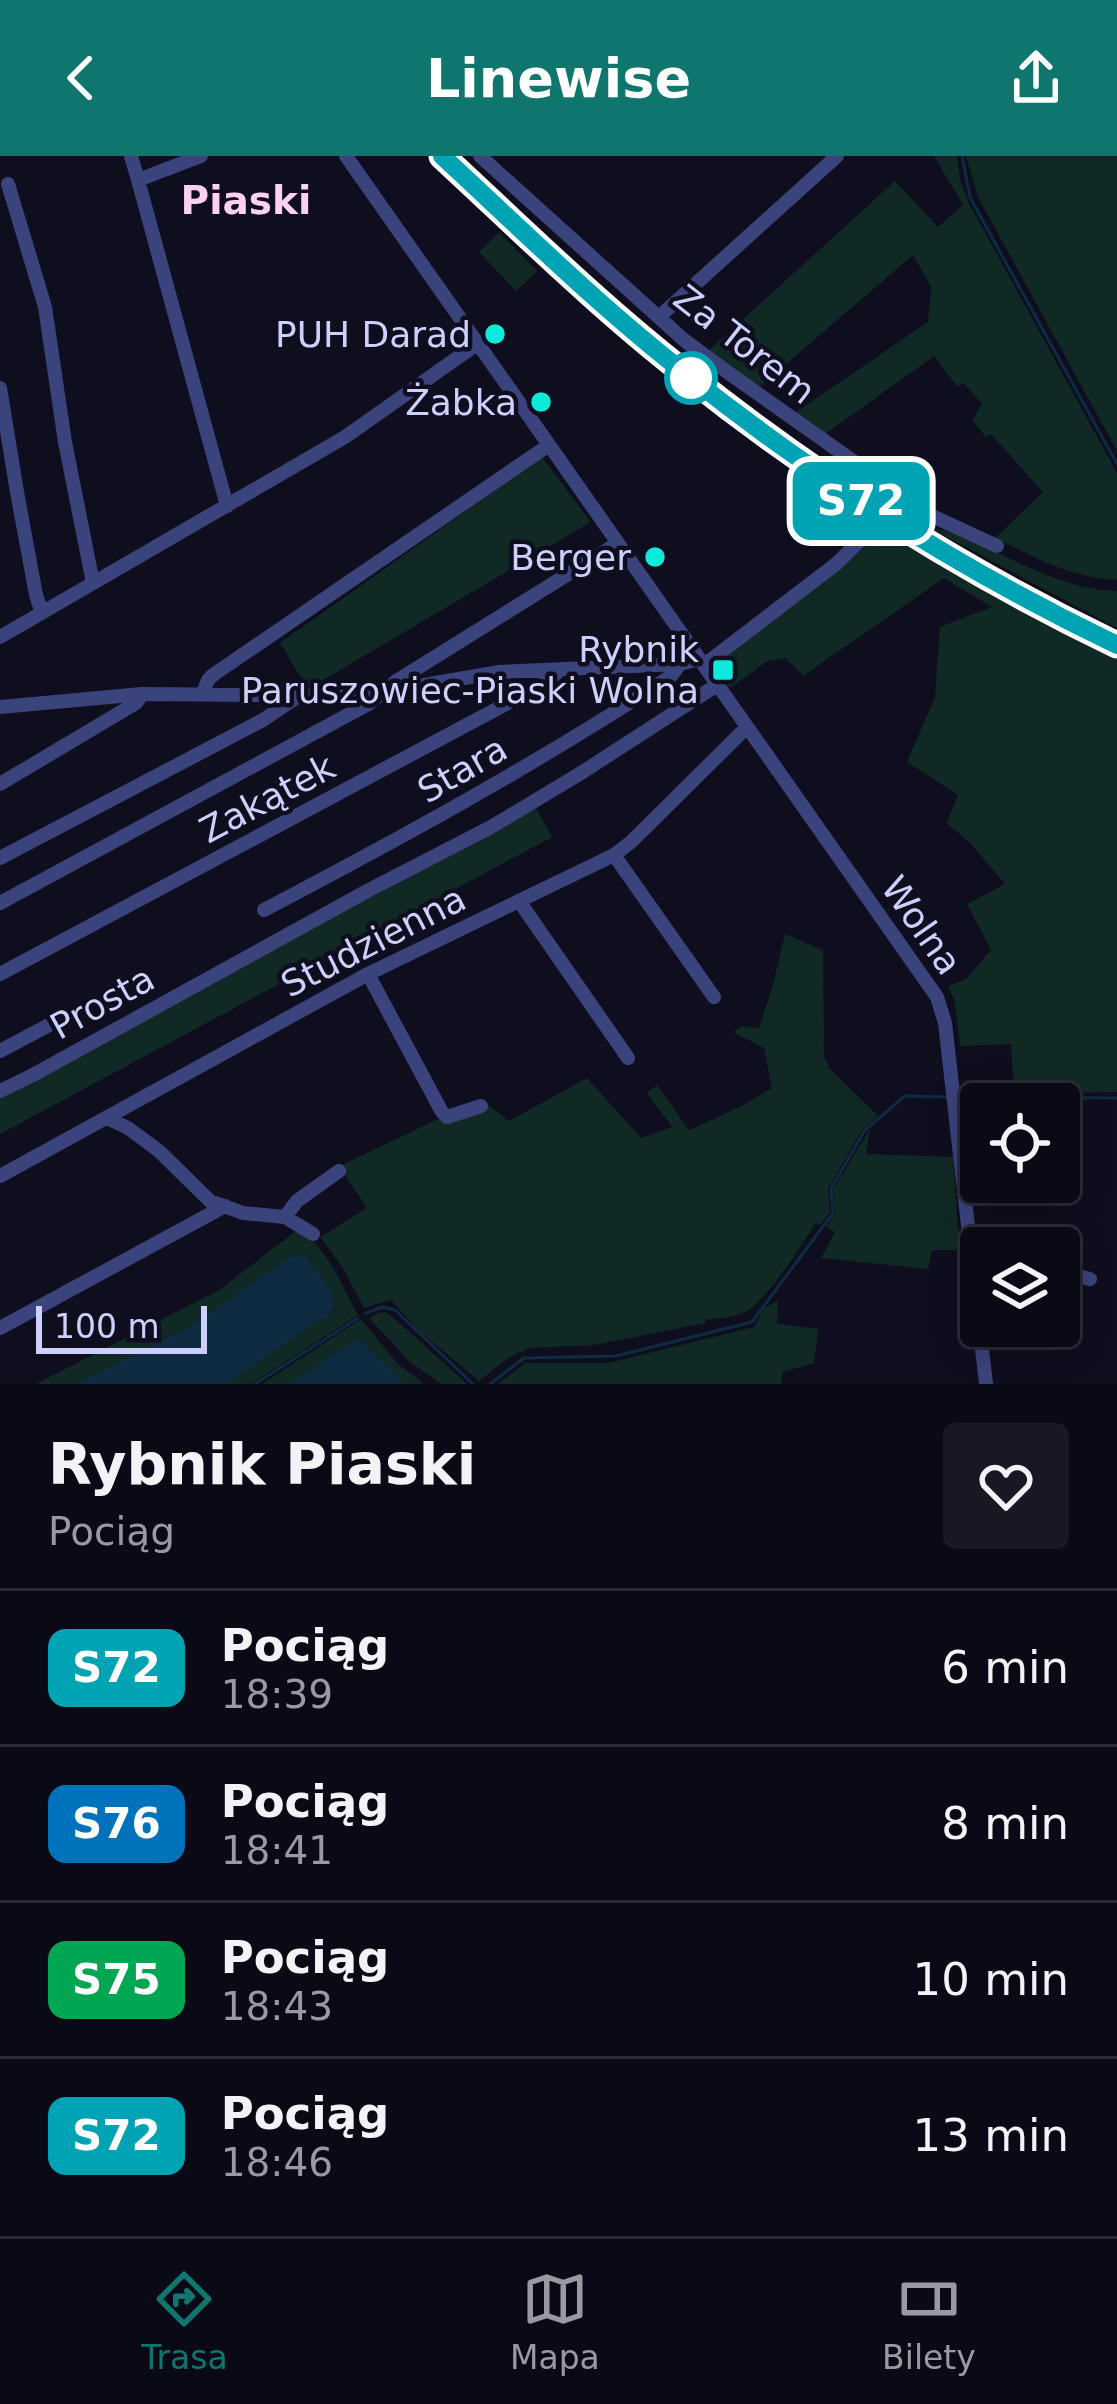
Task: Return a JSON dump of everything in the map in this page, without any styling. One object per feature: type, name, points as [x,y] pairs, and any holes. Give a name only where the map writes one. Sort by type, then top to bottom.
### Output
[{"type":"street","points":[[130,156],[227,506]]},
{"type":"street","points":[[138,180],[201,156]]},
{"type":"street","name":"Wolna","points":[[346,156],[937,998],[945,1023],[970,1227]]},
{"type":"street","name":"Za Torem","points":[[481,156],[659,317],[730,374],[928,514],[997,547]]},
{"type":"street","points":[[659,317],[837,156]]},
{"type":"street","points":[[8,184],[45,307],[93,583]]},
{"type":"street","points":[[0,637],[345,437],[477,344]]},
{"type":"street","points":[[0,388],[42,613]]},
{"type":"street","points":[[203,693],[213,675],[549,445]]},
{"type":"street","points":[[702,662],[836,565],[869,532]]},
{"type":"street","points":[[384,693],[618,543]]},
{"type":"street","name":"Stara","points":[[0,706],[142,694],[297,697],[384,693],[499,672],[702,662]]},
{"type":"street","name":"Stara","points":[[264,910],[527,767],[671,676],[680,664]]},
{"type":"street","name":"Zakątek","points":[[0,974],[560,671]]},
{"type":"street","name":"Prosta","points":[[0,1090],[490,827],[717,685]]},
{"type":"street","name":"Zakątek","points":[[0,903],[384,693]]},
{"type":"street","points":[[0,784],[136,704],[142,694]]},
{"type":"street","name":"Stara","points":[[0,858],[263,720],[297,697]]},
{"type":"street","name":"Studzienna","points":[[0,1176],[368,974],[614,855],[747,727]]},
{"type":"street","points":[[614,855],[714,997]]},
{"type":"street","points":[[519,901],[628,1058]]},
{"type":"street","points":[[368,974],[447,1118],[481,1106]]},
{"type":"street","name":"Prosta","points":[[0,1051],[66,1016]]},
{"type":"street","points":[[107,1118],[159,1151],[211,1201],[243,1213],[285,1217],[313,1234]]},
{"type":"street","points":[[285,1217],[297,1201],[339,1171]]},
{"type":"street","points":[[0,1328],[225,1206]]},
{"type":"street","points":[[1080,1276],[1090,1279]]},
{"type":"street","name":"Wolna","points":[[983,1347],[986,1384]]},
{"type":"green space","points":[[934,156],[957,156],[970,205],[1117,473],[1117,580],[1069,571],[995,538],[1043,492],[991,434],[986,437],[972,420],[982,404],[964,383],[957,386],[934,356],[824,435],[793,414],[928,322],[931,287],[913,255],[758,388],[708,351],[895,181],[938,227],[963,205]]},
{"type":"green space","points":[[966,156],[1117,156],[1117,451],[978,197]]},
{"type":"green space","points":[[499,232],[537,271],[516,291],[479,252]]},
{"type":"green space","points":[[542,457],[591,522],[308,689],[280,643]]},
{"type":"green space","points":[[932,529],[953,531],[1054,578],[1117,591],[1117,628]]},
{"type":"green space","points":[[884,530],[1117,651],[1117,1092],[1080,1093],[1080,1083],[1013,1083],[1011,1044],[960,1046],[955,1002],[948,986],[966,979],[991,950],[967,904],[1005,884],[947,823],[958,795],[907,762],[935,697],[940,627],[992,607],[944,578],[803,676],[786,658],[768,661],[730,688],[725,681],[731,676],[719,660]]},
{"type":"green space","points":[[534,804],[552,837],[0,1134],[0,1097]]},
{"type":"green space","points":[[785,934],[823,950],[824,1055],[829,1068],[878,1116],[862,1130],[828,1189],[830,1212],[820,1225],[816,1223],[752,1307],[706,1323],[594,1345],[530,1348],[479,1381],[418,1330],[391,1300],[364,1308],[320,1237],[367,1208],[342,1165],[436,1120],[488,1105],[509,1121],[587,1078],[641,1138],[672,1127],[647,1093],[657,1085],[689,1130],[740,1107],[772,1088],[764,1048],[733,1032],[742,1026],[759,1028]]},
{"type":"green space","points":[[870,1129],[866,1154],[953,1157],[960,1250],[932,1250],[928,1269],[821,1258],[835,1232],[826,1227],[835,1213],[833,1190]]},
{"type":"green space","points":[[296,1231],[324,1254],[358,1315],[251,1384],[36,1384],[219,1290]]},
{"type":"green space","points":[[778,1301],[777,1324],[818,1329],[814,1363],[783,1372],[781,1384],[498,1384],[526,1363],[609,1363],[754,1327],[764,1308]]},
{"type":"green space","points":[[385,1312],[467,1384],[441,1384],[409,1361],[370,1319]]},
{"type":"green space","points":[[361,1319],[397,1363],[424,1384],[262,1384]]},
{"type":"water","points":[[305,1255],[331,1291],[334,1307],[328,1319],[322,1318],[226,1384],[77,1384],[191,1326],[290,1257]]},
{"type":"water","points":[[358,1339],[404,1382],[289,1384]]},
{"type":"waterway","points":[[962,156],[970,197],[1117,464]]},
{"type":"waterway","points":[[490,1384],[524,1358],[616,1356],[752,1322],[833,1213],[831,1189],[865,1130],[905,1096],[948,1097]]},
{"type":"waterway","points":[[957,1097],[1117,1098]]},
{"type":"waterway","points":[[366,1313],[382,1307],[395,1310],[473,1384]]},
{"type":"waterway","points":[[255,1384],[358,1318]]},
{"type":"railway","points":[[441,156],[623,322],[788,451],[948,555],[1117,645]]},
{"type":"train","name":"S72","points":[[442,156],[627,325],[775,442],[953,558],[1117,645]]},
{"type":"place","name":"PUH Darad","points":[[495,334]]},
{"type":"place","name":"Żabka","points":[[541,402]]},
{"type":"place","name":"Berger","points":[[655,557]]},
{"type":"place","name":"Rybnik Paruszowiec-Piaski Wolna","points":[[723,670]]},
{"type":"district","name":"Piaski","points":[[246,200]]}]
